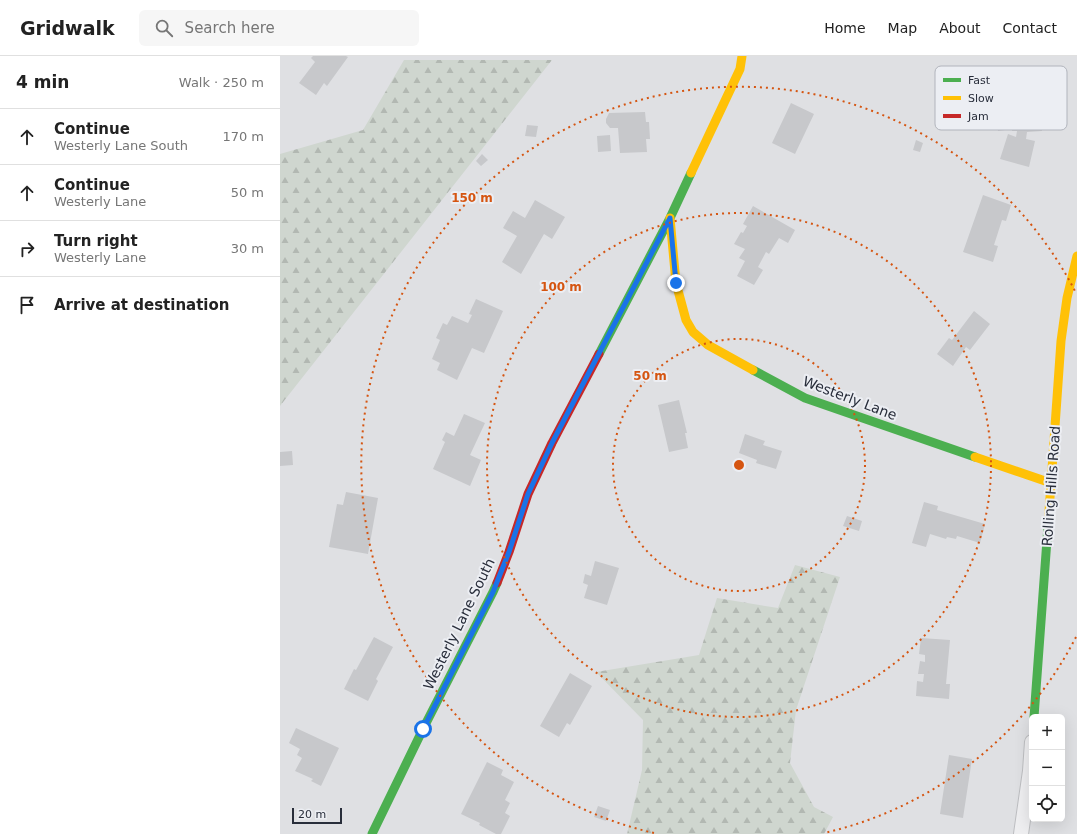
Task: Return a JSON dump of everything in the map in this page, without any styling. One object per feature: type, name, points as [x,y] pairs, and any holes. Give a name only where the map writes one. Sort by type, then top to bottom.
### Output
[{"type":"street","points":[[670,218],[740,68],[742,56]]},
{"type":"street","name":"Westerly Lane South","points":[[372,834],[423,729],[493,592],[509,552],[528,494],[552,443],[670,218]]},
{"type":"street","name":"Westerly Lane","points":[[670,218],[676,283],[686,320],[693,332],[708,345],[805,398],[1051,483]]},
{"type":"street","name":"Rolling Hills Road","points":[[1034,714],[1061,341],[1067,298],[1077,256]]},
{"type":"street","points":[[1021,834],[1031,750]]},
{"type":"green space","points":[[404,60],[552,60],[280,406],[280,154],[363,130]]},
{"type":"green space","points":[[795,565],[840,577],[796,710],[790,763],[814,807],[833,817],[824,834],[627,834],[642,770],[643,720],[596,672],[699,655],[717,598],[778,608]]},
{"type":"building","points":[[313,56],[348,57],[327,86],[324,83],[316,95],[299,83],[315,62],[311,58]]},
{"type":"building","points":[[791,103],[814,114],[795,154],[772,143]]},
{"type":"building","points":[[645,112],[646,122],[649,122],[650,139],[646,139],[647,152],[620,153],[618,128],[610,128],[606,123],[609,113]]},
{"type":"building","points":[[527,125],[538,126],[536,137],[525,136]]},
{"type":"building","points":[[1042,130],[1027,132],[1026,139],[1035,141],[1029,167],[1000,159],[1008,134],[1016,137],[1017,131],[1012,131]]},
{"type":"building","points":[[610,135],[611,151],[598,152],[597,136]]},
{"type":"building","points":[[916,140],[923,143],[920,152],[913,150]]},
{"type":"building","points":[[482,154],[488,160],[481,166],[476,161]]},
{"type":"building","points":[[983,195],[1011,205],[1006,221],[1002,220],[994,245],[998,246],[993,262],[963,252]]},
{"type":"building","points":[[535,200],[565,217],[552,239],[544,234],[521,274],[502,262],[517,236],[503,228],[513,211],[525,218]]},
{"type":"building","points":[[753,206],[795,230],[788,243],[779,238],[769,254],[766,252],[758,267],[763,270],[754,285],[737,276],[745,261],[739,258],[745,249],[734,244],[741,232],[743,233],[747,226],[743,224]]},
{"type":"building","points":[[476,299],[503,311],[484,353],[472,348],[457,380],[437,370],[440,363],[432,359],[440,340],[436,338],[443,323],[447,325],[452,316],[468,323],[472,315],[469,314]]},
{"type":"building","points":[[974,311],[990,324],[970,350],[966,347],[953,366],[937,354],[949,338],[952,340]]},
{"type":"building","points":[[679,400],[687,433],[685,433],[688,448],[669,452],[658,405]]},
{"type":"building","points":[[464,414],[485,423],[470,455],[481,460],[470,486],[433,469],[445,442],[442,440],[446,432],[454,436]]},
{"type":"building","points":[[745,434],[765,441],[763,445],[782,451],[776,469],[756,463],[757,460],[739,453]]},
{"type":"building","points":[[292,451],[293,465],[280,466],[280,452]]},
{"type":"building","points":[[346,492],[378,498],[368,554],[329,547],[337,504],[343,505]]},
{"type":"building","points":[[924,502],[938,506],[937,510],[985,524],[980,543],[957,536],[956,539],[947,537],[946,539],[930,534],[926,547],[912,543]]},
{"type":"building","points":[[847,516],[862,521],[859,531],[843,526]]},
{"type":"building","points":[[595,561],[619,568],[607,605],[584,598],[588,585],[583,583],[585,574],[591,576]]},
{"type":"building","points":[[374,637],[393,647],[376,679],[378,681],[368,701],[344,689],[354,669],[356,670]]},
{"type":"building","points":[[921,638],[950,640],[946,684],[950,684],[949,699],[916,696],[917,681],[923,682],[924,674],[918,674],[920,661],[925,662],[925,655],[919,654]]},
{"type":"building","points":[[570,673],[592,686],[570,725],[567,723],[559,737],[540,726]]},
{"type":"building","points":[[296,728],[339,748],[321,786],[311,781],[313,779],[295,771],[302,758],[297,755],[300,749],[289,743]]},
{"type":"building","points":[[949,755],[972,759],[963,818],[940,814]]},
{"type":"building","points":[[487,762],[503,770],[501,775],[514,782],[505,800],[510,803],[505,813],[510,816],[501,834],[496,834],[479,825],[480,823],[461,814]]},
{"type":"building","points":[[598,806],[610,810],[606,821],[594,817]]},
{"type":"traffic: fast","points":[[599,354],[670,218],[691,173]]},
{"type":"traffic: fast","points":[[753,370],[805,398],[975,457]]},
{"type":"traffic: fast","points":[[1034,714],[1048,526]]},
{"type":"traffic: fast","points":[[372,834],[497,583]]},
{"type":"traffic: slow","points":[[691,173],[740,69],[742,56]]},
{"type":"traffic: slow","points":[[670,218],[676,283],[686,320],[693,332],[708,345],[753,370]]},
{"type":"traffic: slow","points":[[1048,526],[1061,341],[1067,298],[1077,256]]},
{"type":"traffic: slow","points":[[975,457],[1051,483]]},
{"type":"traffic: jam","points":[[497,583],[528,494],[552,443],[599,354]]},
{"type":"route","points":[[423,729],[493,592],[509,552],[528,494],[552,443],[670,218],[676,283]]}]
